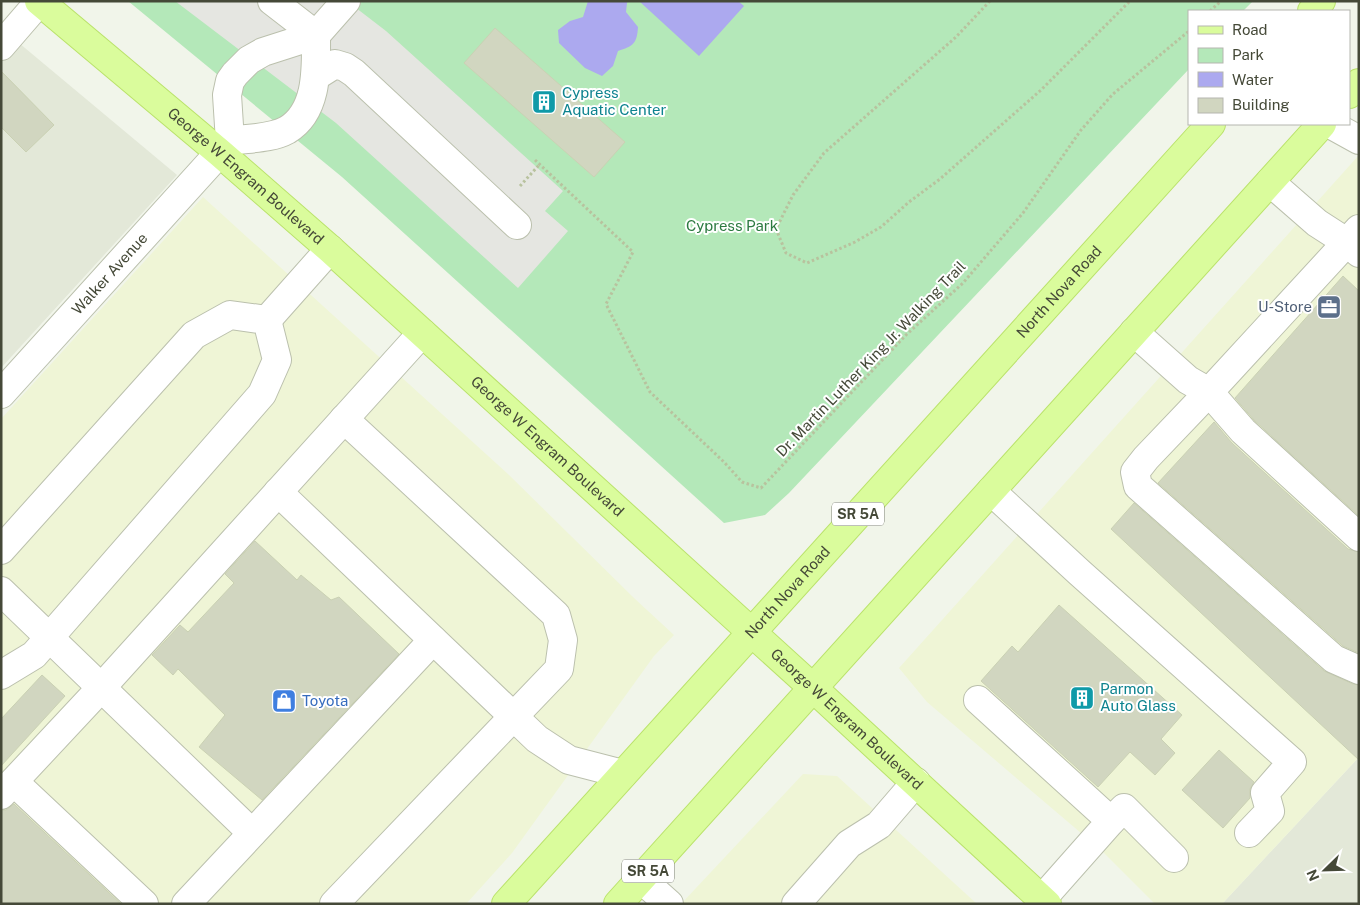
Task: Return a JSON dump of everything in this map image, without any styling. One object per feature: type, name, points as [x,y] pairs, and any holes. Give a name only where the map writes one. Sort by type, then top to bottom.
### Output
[{"type":"main road","name":"George W Engram Boulevard","points":[[39,2],[225,147],[330,249],[814,688],[1045,901]]},
{"type":"main road","points":[[1350,93],[1359,83]]},
{"type":"main road","name":"North Nova Road","points":[[506,904],[1209,125]]},
{"type":"main road","name":"SR 5A","points":[[618,904],[1321,125]]},
{"type":"street","points":[[272,1],[316,35]]},
{"type":"street","points":[[316,35],[316,76],[307,106],[299,120],[287,130],[225,147],[227,95],[230,81],[235,74],[249,60],[263,52],[316,35],[346,1]]},
{"type":"street","points":[[1,46],[39,2]]},
{"type":"street","points":[[316,76],[334,64],[345,67],[354,73],[517,225]]},
{"type":"street","points":[[1332,125],[1359,140]]},
{"type":"street","name":"Walker Avenue","points":[[1,394],[225,147]]},
{"type":"street","points":[[1270,182],[1316,223],[1355,242],[1209,392],[1135,472],[1138,486],[1334,659],[1359,670]]},
{"type":"street","points":[[267,320],[330,249]]},
{"type":"street","points":[[1,550],[194,335],[230,315],[267,320]]},
{"type":"street","points":[[1,675],[34,655],[262,394],[277,360],[267,320]]},
{"type":"street","points":[[1134,332],[1188,380],[1209,392],[1243,431],[1359,537]]},
{"type":"street","points":[[144,904],[8,789],[102,688],[422,333]]},
{"type":"street","points":[[334,904],[559,669],[563,640],[556,615],[344,419]]},
{"type":"street","points":[[991,491],[1292,762],[1265,793],[1270,811],[1249,833]]},
{"type":"street","points":[[278,492],[537,739],[569,760],[623,774]]},
{"type":"street","points":[[1,591],[252,832]]},
{"type":"street","points":[[186,904],[433,640]]},
{"type":"street","points":[[978,700],[1111,821]]},
{"type":"street","points":[[796,904],[848,844],[879,825],[916,782]]},
{"type":"street","points":[[1045,901],[1124,808],[1174,858]]},
{"type":"street","points":[[641,878],[669,904]]},
{"type":"path","points":[[990,1],[956,38],[824,152],[793,195],[776,229],[786,253],[806,263],[856,242],[881,227],[909,202],[940,179],[1041,90],[1130,1]]},
{"type":"path","points":[[1211,10],[1221,1]]},
{"type":"path","name":"Dr. Martin Luther King Jr. Walking Trail","points":[[535,160],[633,252],[606,304],[650,392],[724,462],[742,482],[761,488],[906,335],[963,284],[1023,213],[1081,130],[1113,94],[1188,32]]},
{"type":"shaded area","points":[[175,1],[347,1],[386,31],[563,191],[545,211],[568,231],[518,288],[336,123]]},
{"type":"shaded area","points":[[1,28],[177,175],[1,368]]},
{"type":"shaded area","points":[[1359,155],[1359,757],[1222,904],[1155,904],[1101,850],[927,702],[899,668]]},
{"type":"shaded area","points":[[203,197],[508,474],[674,635],[654,656],[512,853],[466,904],[1,904],[1,419]]},
{"type":"shaded area","points":[[1359,757],[1359,904],[1222,904]]},
{"type":"shaded area","points":[[803,774],[837,776],[977,904],[681,904]]},
{"type":"green space","name":"Cypress Park","points":[[128,1],[1253,1],[1244,10],[1188,10],[1188,70],[789,493],[765,515],[724,523],[342,177]]},
{"type":"water","points":[[588,1],[628,1],[626,12],[638,27],[637,37],[633,44],[618,51],[613,66],[602,76],[585,68],[559,43],[558,30],[570,21],[583,17]]},
{"type":"water","points":[[639,1],[738,1],[744,6],[699,56]]},
{"type":"building","name":"Cypress Aquatic Center","points":[[495,28],[625,142],[594,177],[464,63]]},
{"type":"building","points":[[1,71],[54,125],[26,152],[1,127]]},
{"type":"building","points":[[1343,276],[1359,291],[1359,516],[1254,420],[1235,398]]},
{"type":"building","points":[[1214,422],[1232,443],[1348,549],[1359,552],[1359,653],[1343,646],[1158,483]]},
{"type":"building","points":[[1134,503],[1324,671],[1359,685],[1359,760],[1111,529]]},
{"type":"building","name":"Toyota","points":[[255,541],[297,580],[301,575],[331,600],[339,597],[399,654],[262,800],[199,747],[225,715],[178,669],[173,675],[152,655],[180,625],[188,632],[234,583],[225,574]]},
{"type":"building","name":"Parmon Auto Glass","points":[[1059,605],[1182,715],[1161,739],[1175,753],[1155,775],[1130,752],[1098,787],[981,681],[1012,646],[1018,652]]},
{"type":"building","points":[[42,675],[65,696],[1,766],[1,719]]},
{"type":"building","points":[[1219,750],[1254,782],[1250,789],[1250,798],[1223,828],[1182,790]]},
{"type":"building","points":[[14,804],[121,904],[1,904],[1,810],[6,810]]},
{"type":"place","name":"Cypress Aquatic Center","points":[[544,102]]},
{"type":"place","name":"U-Store","points":[[1329,307]]},
{"type":"place","name":"Parmon Auto Glass","points":[[1082,698]]},
{"type":"place","name":"Toyota","points":[[284,701]]}]
